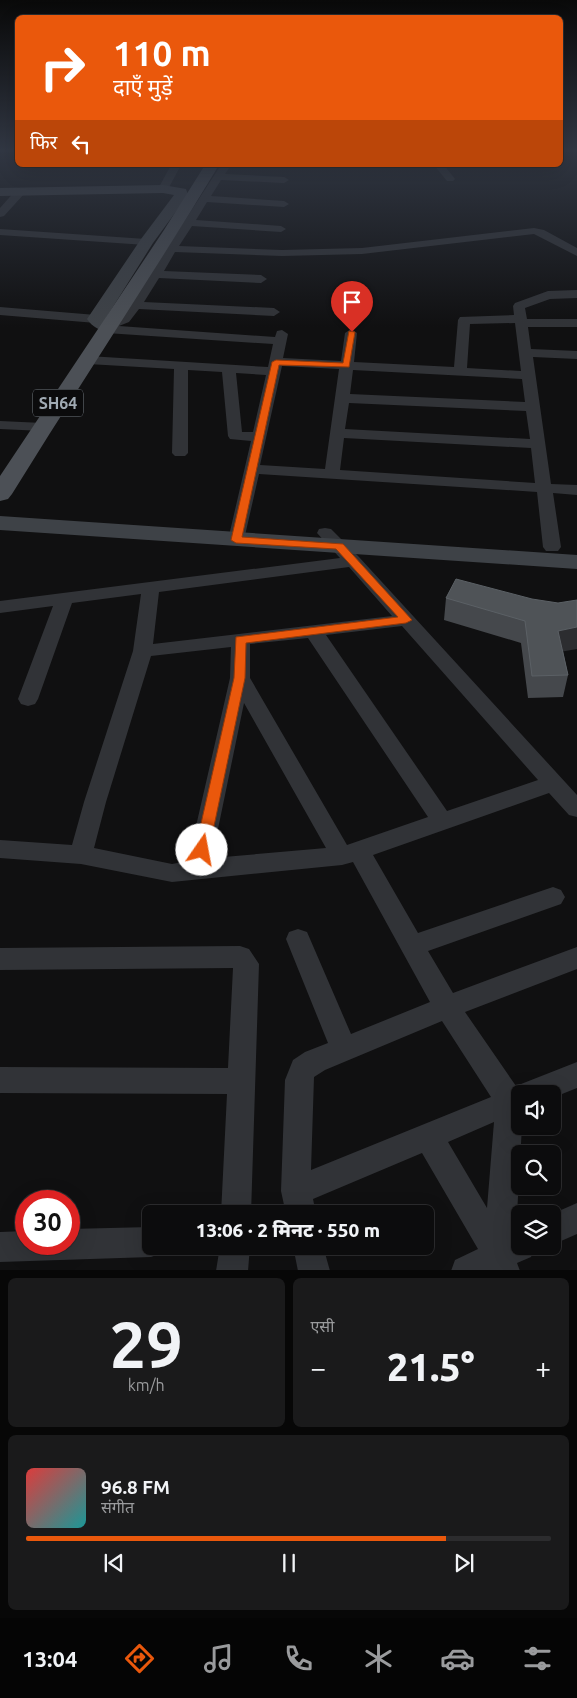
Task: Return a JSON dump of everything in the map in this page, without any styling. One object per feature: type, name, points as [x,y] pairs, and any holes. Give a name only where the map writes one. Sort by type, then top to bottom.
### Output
[{"type":"main road","name":"SH64","points":[[0,494],[88,360],[106,322],[187,208]]},
{"type":"street","points":[[106,322],[146,242],[171,208]]},
{"type":"street","points":[[106,322],[125,319],[198,208]]},
{"type":"street","points":[[188,224],[281,229]]},
{"type":"street","points":[[171,249],[282,253],[362,251],[528,231],[540,232],[577,253]]},
{"type":"street","points":[[0,232],[146,242]]},
{"type":"street","points":[[155,274],[261,279]]},
{"type":"street","points":[[561,557],[544,488],[519,306],[548,295],[577,294]]},
{"type":"street","points":[[136,305],[274,312]]},
{"type":"street","points":[[0,311],[282,337],[238,533]]},
{"type":"street","points":[[460,371],[464,320],[577,323]]},
{"type":"street","points":[[332,474],[352,332]]},
{"type":"street","points":[[525,353],[577,355]]},
{"type":"street","points":[[88,360],[229,369],[274,366],[346,366],[528,374]]},
{"type":"street","points":[[180,452],[181,366]]},
{"type":"street","points":[[229,369],[235,436],[259,437]]},
{"type":"street","points":[[342,398],[533,406]]},
{"type":"street","points":[[0,425],[43,427]]},
{"type":"street","points":[[338,433],[538,444]]},
{"type":"street","points":[[252,469],[577,490]]},
{"type":"street","points":[[0,510],[238,533],[339,547],[561,557],[577,549]]},
{"type":"street","points":[[0,523],[238,533]]},
{"type":"street","points":[[0,607],[151,587],[339,547]]},
{"type":"street","points":[[339,547],[577,809]]},
{"type":"street","points":[[81,855],[95,802],[143,651],[151,587]]},
{"type":"street","points":[[28,699],[65,598]]},
{"type":"street","points":[[143,651],[406,620]]},
{"type":"street","points":[[313,631],[442,821]]},
{"type":"street","points":[[198,869],[240,678],[240,640]]},
{"type":"street","points":[[240,678],[350,853],[412,946],[447,1007],[511,1087]]},
{"type":"street","points":[[0,849],[81,855],[172,873],[350,853],[553,782]]},
{"type":"street","points":[[412,946],[553,897]]},
{"type":"street","points":[[298,939],[344,1049]]},
{"type":"street","points":[[0,959],[240,957],[246,964],[236,1205]]},
{"type":"street","points":[[511,1102],[428,1136],[299,1202],[299,1080],[303,1069],[315,1061],[447,1007],[577,958]]},
{"type":"street","points":[[552,1085],[577,1075]]},
{"type":"street","points":[[0,1080],[241,1081]]},
{"type":"street","points":[[508,1258],[517,1135]]},
{"type":"street","points":[[428,1136],[508,1258]]},
{"type":"street","points":[[561,1226],[577,1218]]},
{"type":"street","points":[[0,1247],[142,1242]]},
{"type":"street","points":[[232,1270],[234,1255]]},
{"type":"street","points":[[310,1255],[314,1270]]},
{"type":"street","points":[[466,1270],[508,1258]]},
{"type":"building","points":[[456,579],[532,599],[558,603],[577,600],[577,627],[558,631],[568,675],[532,676],[525,621],[446,598]]},
{"type":"route","points":[[202,850],[240,678],[240,640],[406,620],[339,546],[236,540],[276,362],[346,366],[352,332]]}]
